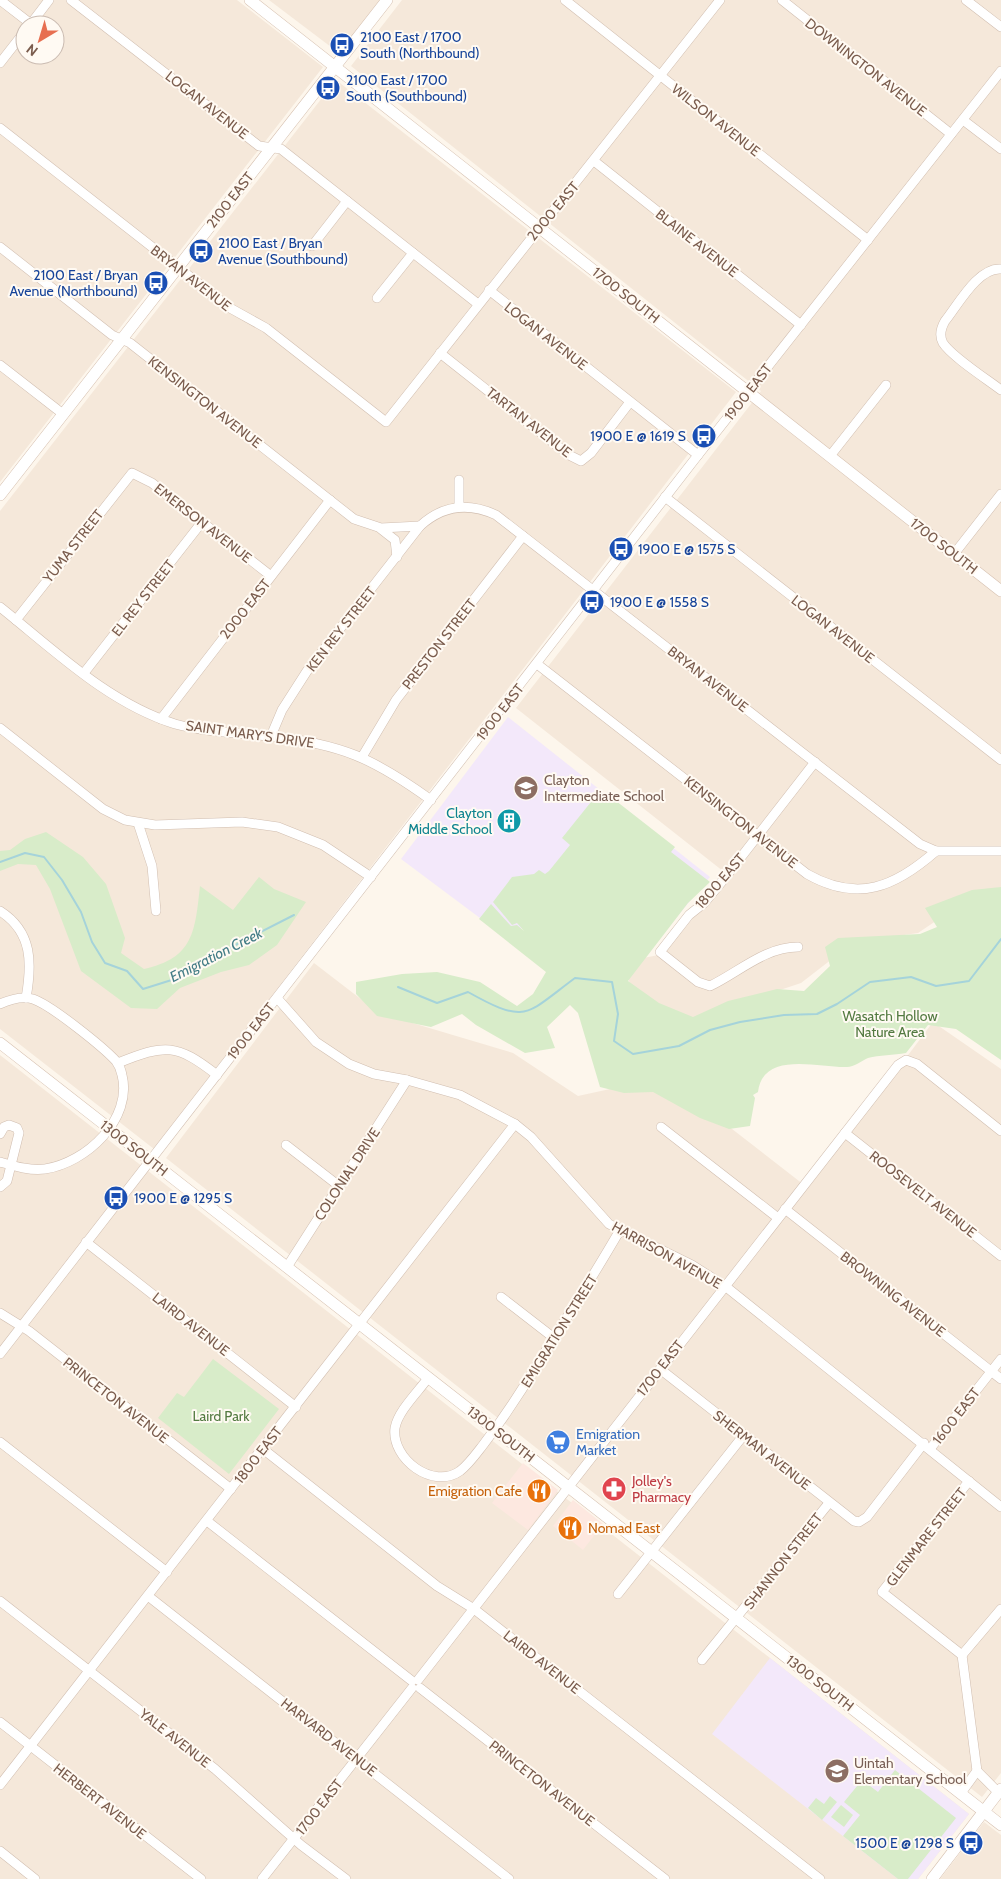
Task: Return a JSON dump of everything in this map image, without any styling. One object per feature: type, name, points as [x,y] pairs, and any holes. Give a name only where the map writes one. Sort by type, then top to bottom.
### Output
[{"type":"street","points":[[0,0],[16,15]]},
{"type":"street","points":[[37,15],[49,0]]},
{"type":"street","name":"LOGAN AVENUE","points":[[71,0],[259,146],[281,149],[478,304]]},
{"type":"street","name":"1700 SOUTH","points":[[250,0],[1001,591]]},
{"type":"street","name":"2100 EAST","points":[[1,490],[63,414],[387,0]]},
{"type":"street","name":"WILSON AVENUE","points":[[566,0],[868,240]]},
{"type":"street","name":"2000 EAST","points":[[386,422],[720,0]]},
{"type":"street","name":"DOWNINGTON AVENUE","points":[[782,0],[951,134]]},
{"type":"street","points":[[966,0],[1001,27]]},
{"type":"street","points":[[0,64],[15,44]]},
{"type":"street","name":"1900 EAST","points":[[0,1354],[698,455],[1001,71]]},
{"type":"street","points":[[963,120],[1001,149]]},
{"type":"street","name":"BRYAN AVENUE","points":[[0,128],[230,308],[266,328],[386,422]]},
{"type":"street","name":"BLAINE AVENUE","points":[[594,161],[801,325]]},
{"type":"street","points":[[312,246],[347,201]]},
{"type":"street","name":"KENSINGTON AVENUE","points":[[0,247],[110,334],[132,345],[354,519],[381,528],[420,526]]},
{"type":"street","points":[[377,298],[413,253]]},
{"type":"street","points":[[1000,269],[988,271],[979,277],[941,329],[943,343],[1001,390]]},
{"type":"street","name":"LOGAN AVENUE","points":[[489,290],[698,455]]},
{"type":"street","name":"TARTAN AVENUE","points":[[440,353],[569,455],[581,461],[590,454],[630,402]]},
{"type":"street","points":[[0,365],[63,414]]},
{"type":"street","points":[[830,456],[886,385]]},
{"type":"street","name":"EMERSON AVENUE","points":[[132,473],[152,483],[271,576]]},
{"type":"street","name":"YUMA STREET","points":[[16,620],[132,473]]},
{"type":"street","points":[[459,480],[459,506]]},
{"type":"street","points":[[954,554],[1001,494]]},
{"type":"street","name":"LOGAN AVENUE","points":[[666,497],[1001,760]]},
{"type":"street","name":"2000 EAST","points":[[161,719],[330,500]]},
{"type":"street","name":"BRYAN AVENUE","points":[[420,526],[437,513],[459,506],[484,510],[496,515],[920,844],[936,851],[1001,851]]},
{"type":"street","name":"EL REY STREET","points":[[84,673],[202,522]]},
{"type":"street","name":"KEN REY STREET","points":[[270,736],[276,720],[294,690],[420,526]]},
{"type":"street","points":[[381,528],[395,540],[397,557]]},
{"type":"street","name":"PRESTON STREET","points":[[362,757],[396,700],[523,536]]},
{"type":"street","name":"SAINT MARY'S DRIVE","points":[[0,608],[84,673],[129,704],[161,719],[193,728],[270,736],[320,744],[362,757],[397,776],[431,800]]},
{"type":"street","name":"KENSINGTON AVENUE","points":[[537,664],[807,874],[826,884],[842,889],[870,889],[884,886],[936,851]]},
{"type":"street","points":[[0,728],[103,809],[126,820],[155,825],[242,822],[278,828],[323,845],[371,878]]},
{"type":"street","name":"1800 EAST","points":[[798,947],[784,947],[772,951],[710,986],[698,982],[660,952],[689,915],[710,897],[815,762]]},
{"type":"street","points":[[138,823],[152,866],[156,911]]},
{"type":"street","points":[[0,912],[17,926],[28,946],[31,964],[26,998]]},
{"type":"street","points":[[0,1004],[26,998],[48,1007],[118,1064],[124,1082],[124,1097],[120,1110],[108,1128],[90,1148],[71,1161],[43,1169],[0,1162]]},
{"type":"street","name":"HARRISON AVENUE","points":[[277,998],[316,1042],[333,1055],[374,1074],[407,1080],[460,1095],[515,1124],[535,1141],[601,1217],[620,1230],[692,1266],[725,1286],[1001,1507]]},
{"type":"street","name":"1300 SOUTH","points":[[0,1043],[1001,1825]]},
{"type":"street","points":[[118,1064],[152,1050],[168,1049],[192,1056],[217,1075]]},
{"type":"street","name":"1700 EAST","points":[[262,1879],[898,1065],[906,1060],[917,1064],[1001,1131]]},
{"type":"street","name":"COLONIAL DRIVE","points":[[287,1267],[407,1080]]},
{"type":"street","name":"1800 EAST","points":[[0,1785],[263,1450],[515,1124]]},
{"type":"street","points":[[0,1134],[4,1127],[9,1125],[15,1126],[19,1130],[8,1181],[0,1186]]},
{"type":"street","points":[[661,1127],[778,1218]]},
{"type":"street","name":"ROOSEVELT AVENUE","points":[[845,1133],[1001,1256]]},
{"type":"street","points":[[286,1145],[339,1186]]},
{"type":"street","name":"BROWNING AVENUE","points":[[785,1209],[1001,1379]]},
{"type":"street","name":"EMIGRATION STREET","points":[[495,1430],[620,1230]]},
{"type":"street","name":"LAIRD AVENUE","points":[[86,1242],[296,1406]]},
{"type":"street","points":[[501,1297],[554,1338]]},
{"type":"street","name":"PRINCETON AVENUE","points":[[0,1313],[21,1327],[231,1489]]},
{"type":"street","name":"1600 EAST","points":[[867,1517],[1001,1359]]},
{"type":"street","name":"SHERMAN AVENUE","points":[[660,1369],[743,1436],[854,1521],[859,1522],[867,1517]]},
{"type":"street","points":[[428,1378],[401,1414],[396,1426],[398,1448],[410,1463],[430,1476],[442,1478],[453,1475],[464,1468],[495,1430]]},
{"type":"street","points":[[618,1594],[743,1436]]},
{"type":"street","points":[[0,1442],[167,1572]]},
{"type":"street","name":"LAIRD AVENUE","points":[[263,1450],[437,1586],[474,1609],[820,1879]]},
{"type":"street","name":"GLENMARE STREET","points":[[962,1655],[882,1592],[969,1481]]},
{"type":"street","name":"SHANNON STREET","points":[[702,1660],[829,1503]]},
{"type":"street","name":"PRINCETON AVENUE","points":[[207,1521],[665,1879]]},
{"type":"street","name":"HARVARD AVENUE","points":[[148,1596],[509,1879]]},
{"type":"street","name":"YALE AVENUE","points":[[0,1601],[215,1769],[294,1839],[346,1879]]},
{"type":"street","points":[[932,1879],[999,1790],[977,1771],[962,1655],[1001,1609]]},
{"type":"street","name":"HERBERT AVENUE","points":[[0,1722],[201,1879]]},
{"type":"street","points":[[960,1793],[977,1771]]},
{"type":"street","points":[[0,1852],[35,1879]]},
{"type":"shaded area","points":[[0,0],[237,0],[323,67],[0,482]]},
{"type":"shaded area","points":[[269,0],[380,0],[339,53]]},
{"type":"shaded area","points":[[402,0],[1001,0],[1001,894],[970,898],[918,933],[854,942],[801,983],[674,1025],[639,1008],[622,962],[664,954],[728,875],[516,708],[761,391],[351,66]]},
{"type":"shaded area","points":[[336,80],[736,392],[154,1149],[0,1029],[0,511]]},
{"type":"shaded area","name":"Clayton Intermediate School","points":[[508,717],[710,877],[650,949],[553,914],[504,936],[401,859]]},
{"type":"shaded area","points":[[314,963],[379,1013],[513,1053],[578,1096],[665,1077],[808,1188],[933,1022],[1001,1069],[1001,1773],[982,1797],[166,1158]]},
{"type":"shaded area","points":[[0,1055],[969,1814],[918,1879],[0,1879]]},
{"type":"shaded area","points":[[523,1463],[558,1490],[528,1530],[492,1503]]},
{"type":"shaded area","points":[[573,1500],[603,1524],[583,1550],[553,1526]]},
{"type":"shaded area","name":"Uintah Elementary School","points":[[770,1658],[969,1814],[918,1879],[898,1879],[712,1734]]},
{"type":"shaded area","points":[[984,1822],[1001,1835],[1001,1879],[940,1879]]},
{"type":"green space","name":"Wasatch Hollow Nature Area","points":[[601,795],[611,797],[675,847],[671,852],[710,882],[688,903],[628,981],[659,1003],[693,1017],[728,1001],[777,989],[804,991],[830,966],[825,947],[838,938],[920,934],[937,927],[925,908],[972,890],[1001,887],[1001,1060],[956,1029],[928,1025],[906,1053],[868,1058],[850,1067],[794,1064],[781,1066],[770,1071],[762,1079],[758,1092],[753,1095],[755,1098],[750,1126],[729,1129],[700,1118],[653,1092],[624,1093],[600,1087],[578,1013],[570,1005],[547,1027],[555,1048],[525,1053],[476,1025],[462,1014],[431,1027],[377,1016],[356,994],[356,982],[402,974],[437,972],[480,982],[517,1006],[533,994],[546,972],[479,919],[491,904],[511,926],[517,925],[524,931],[517,923],[512,925],[493,902],[512,877],[534,874],[539,870],[545,874],[549,871],[570,845],[562,838],[595,797],[598,800]]},
{"type":"green space","points":[[46,832],[83,857],[106,884],[125,938],[121,953],[144,969],[173,958],[189,940],[196,916],[200,886],[233,910],[259,877],[274,889],[306,902],[277,945],[249,965],[221,972],[180,988],[157,1009],[131,1008],[81,971],[50,889],[36,865],[18,864],[0,871],[0,851],[10,850],[25,839]]},
{"type":"green space","name":"Laird Park","points":[[213,1359],[279,1409],[229,1474],[158,1418],[177,1393],[184,1397]]},
{"type":"green space","points":[[895,1770],[956,1818],[908,1879],[898,1879],[843,1836],[860,1815],[844,1802],[862,1780],[878,1792]]},
{"type":"green space","points":[[830,1796],[837,1802],[822,1820],[808,1808],[816,1798],[824,1804]]},
{"type":"green space","points":[[841,1805],[853,1815],[844,1827],[831,1817]]},
{"type":"waterway","name":"Emigration Creek","points":[[0,862],[25,853],[44,857],[62,880],[81,912],[92,942],[105,963],[127,971],[143,989],[178,978],[202,962],[294,915]]},
{"type":"waterway","name":"Emigration Creek","points":[[398,987],[437,1003],[468,992],[503,1009],[515,1012],[535,1007],[575,978],[612,982],[618,1014],[614,1041],[633,1054],[679,1046],[710,1030],[740,1022],[784,1015],[817,1014],[837,1004],[870,982],[911,977],[936,986],[969,981],[1001,939]]},
{"type":"place","name":"2100 East / 1700 South (Northbound)","points":[[342,45]]},
{"type":"place","name":"2100 East / 1700 South (Southbound)","points":[[328,88]]},
{"type":"place","name":"2100 East / Bryan Avenue (Southbound)","points":[[201,251]]},
{"type":"place","name":"2100 East / Bryan Avenue (Northbound)","points":[[156,283]]},
{"type":"place","name":"1900 E @ 1619 S","points":[[704,436]]},
{"type":"place","name":"1900 E @ 1575 S","points":[[621,549]]},
{"type":"place","name":"1900 E @ 1558 S","points":[[592,602]]},
{"type":"place","name":"Clayton Intermediate School","points":[[526,788]]},
{"type":"place","name":"Clayton Middle School","points":[[509,821]]},
{"type":"place","name":"1900 E @ 1295 S","points":[[116,1198]]},
{"type":"place","name":"Emigration Market","points":[[558,1442]]},
{"type":"place","name":"Jolley's Pharmacy","points":[[614,1489]]},
{"type":"place","name":"Emigration Cafe","points":[[539,1491]]},
{"type":"place","name":"Nomad East","points":[[570,1528]]},
{"type":"place","name":"Uintah Elementary School","points":[[837,1771]]},
{"type":"place","name":"1500 E @ 1298 S","points":[[971,1843]]}]
